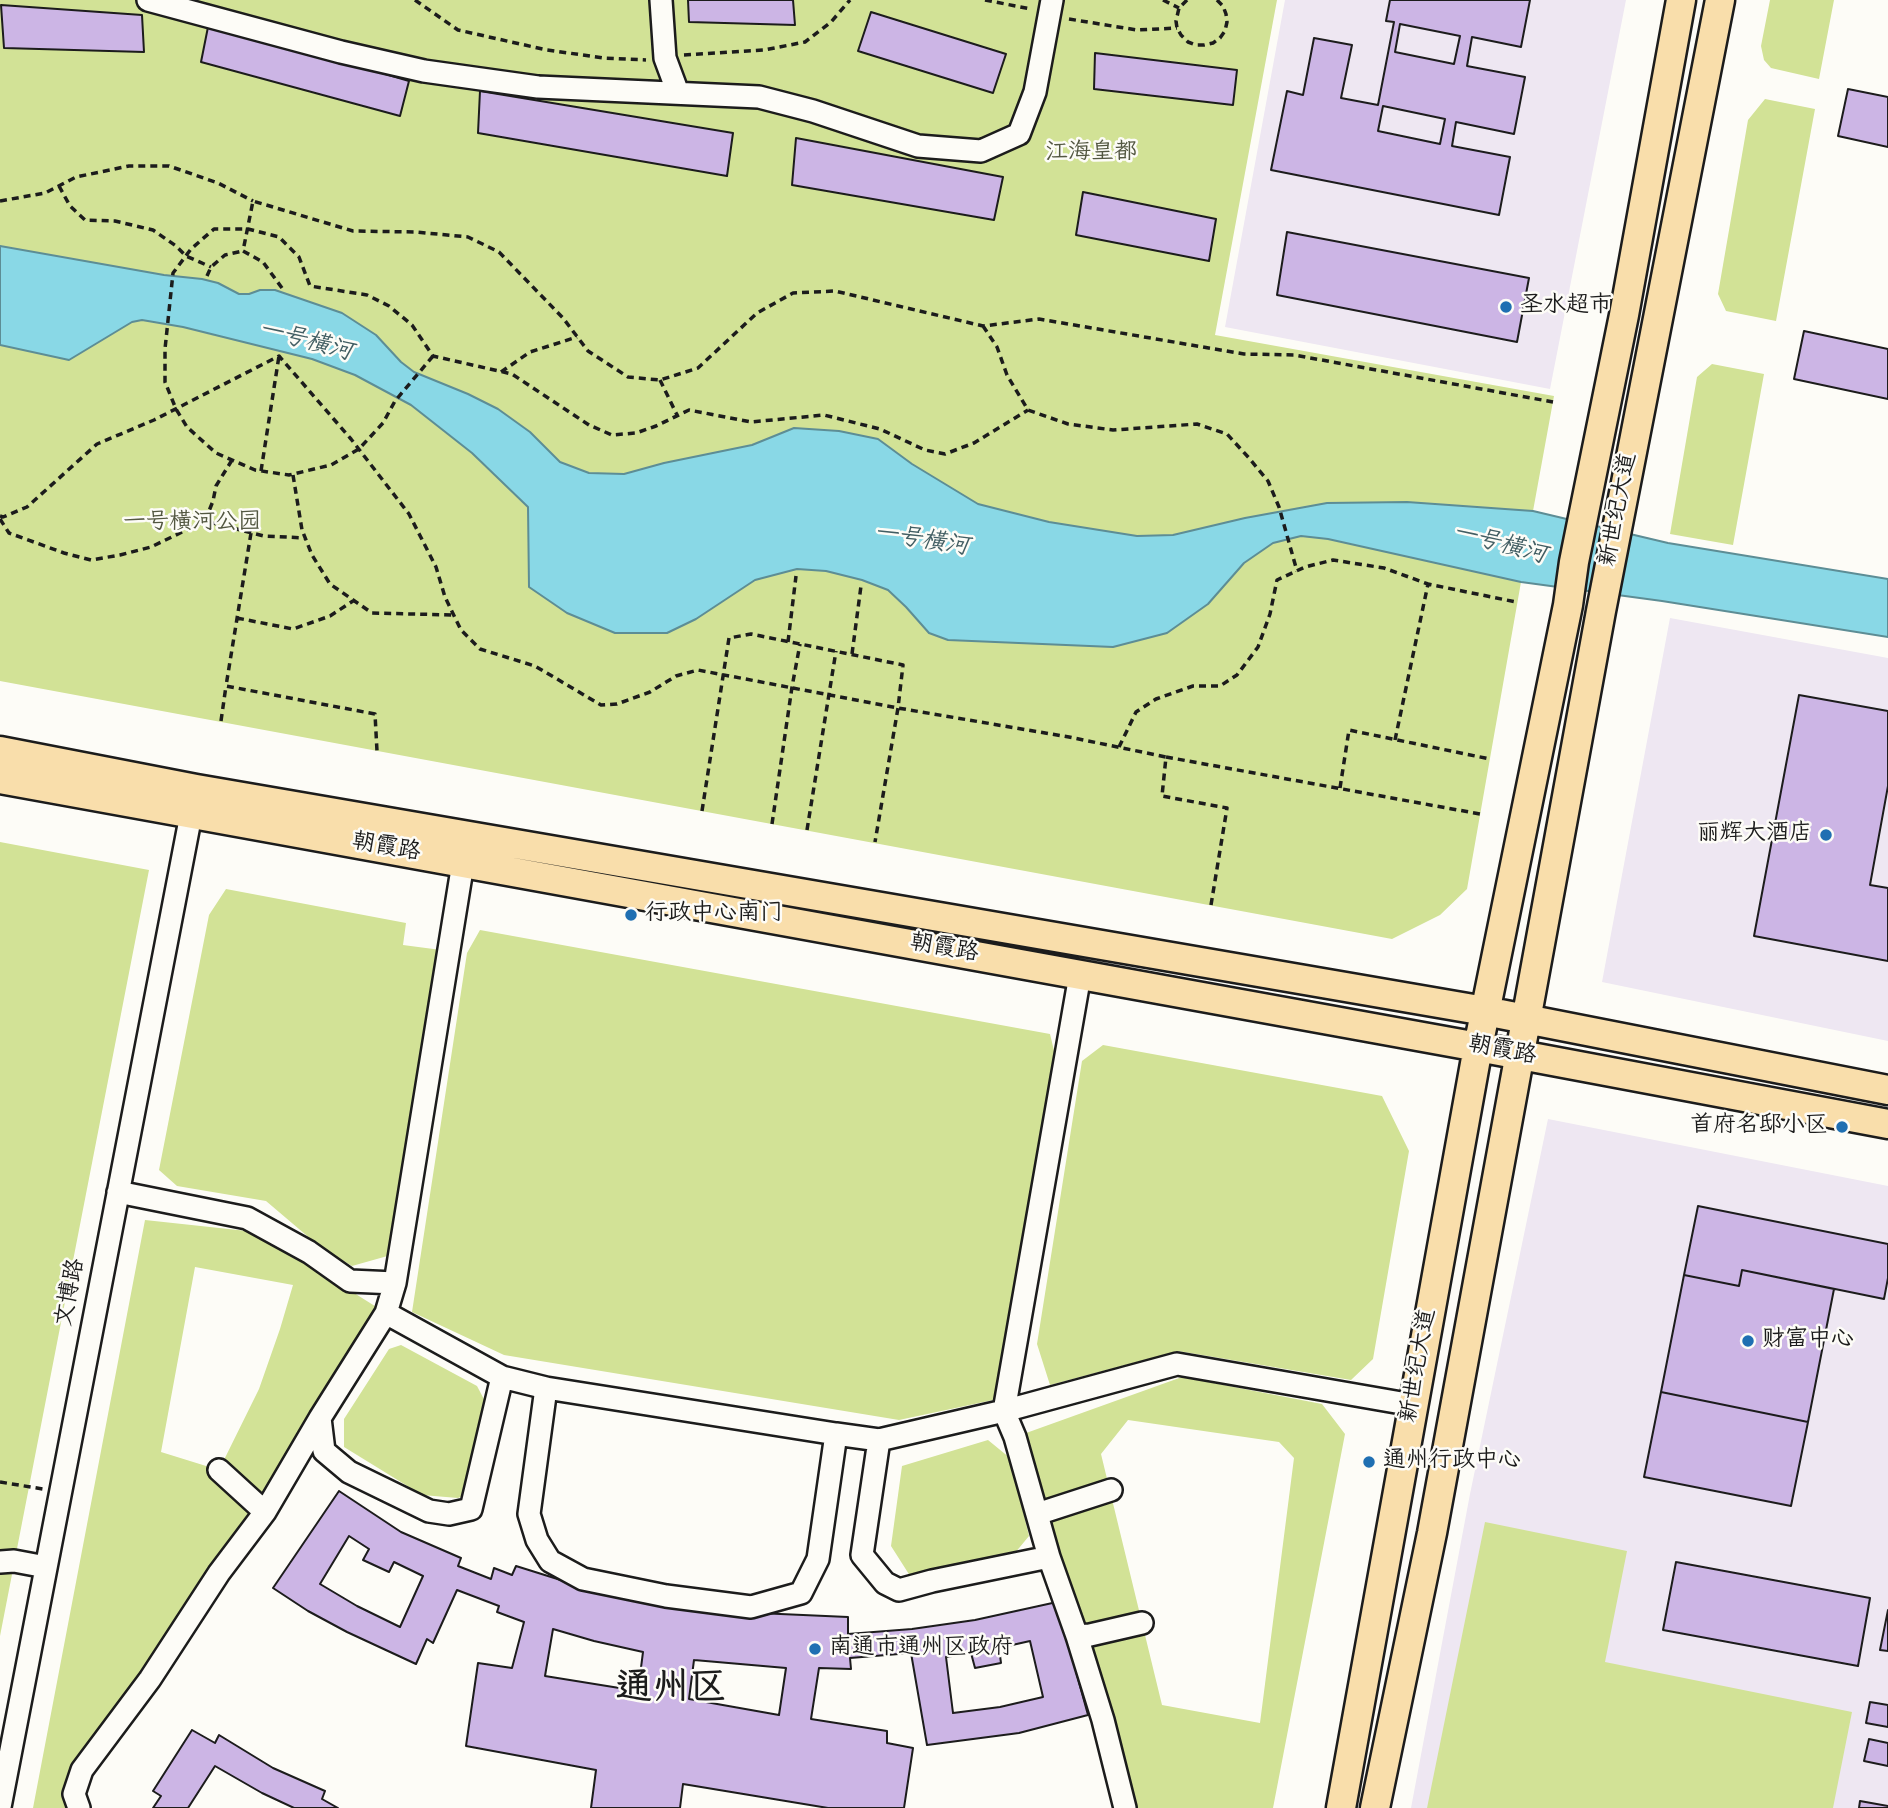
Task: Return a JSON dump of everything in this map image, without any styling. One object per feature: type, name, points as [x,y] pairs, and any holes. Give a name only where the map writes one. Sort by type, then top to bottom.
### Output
[{"type":"main road","name":"新世纪大道","points":[[1341,1808],[1478,1047],[1626,301],[1681,0]]},
{"type":"main road","name":"新世纪大道","points":[[1375,1808],[1432,1534],[1618,519],[1720,0]]},
{"type":"main road","name":"朝霞路","points":[[0,751],[194,801],[463,863],[1888,1124]]},
{"type":"main road","name":"朝霞路","points":[[0,779],[194,801],[1485,1012],[1888,1090]]},
{"type":"street","points":[[148,0],[341,52],[424,71],[538,87],[759,97],[813,111],[918,146],[981,150],[1019,134],[1035,92],[1051,6]]},
{"type":"street","points":[[661,0],[666,58],[678,93]]},
{"type":"street","name":"文博路","points":[[0,1807],[194,801]]},
{"type":"street","points":[[79,1808],[74,1794],[82,1770],[150,1679],[219,1573],[265,1512],[386,1313],[395,1283],[463,863]]},
{"type":"street","points":[[1080,975],[1004,1411],[1015,1437],[1049,1557],[1103,1720],[1125,1808]]},
{"type":"street","points":[[118,1192],[247,1218],[309,1252],[350,1281],[395,1283]]},
{"type":"street","points":[[386,1313],[502,1377],[546,1388],[879,1440],[1004,1411],[1177,1364],[1413,1405]]},
{"type":"street","points":[[320,1418],[324,1451],[349,1472],[429,1511],[449,1514],[471,1509],[502,1377]]},
{"type":"street","points":[[546,1388],[529,1514],[537,1540],[550,1560],[583,1579],[666,1596],[751,1607],[801,1593],[818,1559],[836,1434]]},
{"type":"street","points":[[879,1440],[862,1555],[885,1583],[899,1590],[1049,1557]]},
{"type":"street","points":[[219,1470],[265,1512]]},
{"type":"street","points":[[1037,1514],[1111,1490]]},
{"type":"street","points":[[0,1562],[14,1561],[46,1567]]},
{"type":"street","points":[[1077,1636],[1142,1623]]},
{"type":"path","points":[[415,0],[458,30],[547,50],[604,58],[646,60],[764,50],[804,42],[831,22],[850,0]]},
{"type":"path","points":[[985,0],[1051,6],[1077,22],[1137,30],[1177,28]]},
{"type":"path","points":[[1163,0],[1179,8]]},
{"type":"path","points":[[1187,0],[1179,8],[1177,28],[1181,36],[1188,41],[1205,46],[1220,38],[1225,31],[1227,22],[1223,6],[1217,0]]},
{"type":"path","points":[[0,201],[46,193],[76,177],[129,166],[169,166],[218,183],[253,201],[353,232],[416,232],[468,237],[499,252],[563,318],[588,351],[628,377],[660,380],[698,368],[757,313],[793,293],[835,291],[983,326],[1039,319],[1244,354],[1294,355],[1553,402]]},
{"type":"path","points":[[59,186],[70,206],[85,220],[115,221],[153,230],[186,256],[211,267]]},
{"type":"path","points":[[243,251],[253,201]]},
{"type":"path","points":[[433,356],[395,401],[383,423],[359,449],[331,465],[289,475],[261,471],[216,453],[187,427],[176,409],[165,382],[173,273],[214,229],[248,229],[279,237],[299,257],[310,286],[367,295],[389,306],[412,325],[433,356],[512,374],[589,425],[612,435],[636,433],[689,410],[751,422],[824,415],[880,429],[925,450],[945,454],[974,443],[1028,410]]},
{"type":"path","points":[[207,276],[211,267],[225,255],[243,251],[263,262],[282,288]]},
{"type":"path","points":[[983,326],[997,347],[1007,375],[1028,410],[1068,424],[1113,430],[1197,424],[1227,434],[1268,481],[1279,507],[1297,571]]},
{"type":"path","points":[[501,372],[530,352],[578,337]]},
{"type":"path","points":[[279,356],[176,409],[97,444],[27,507],[0,517],[9,533],[64,553],[91,559],[151,547],[205,521],[264,536],[305,538]]},
{"type":"path","points":[[279,356],[359,449],[410,514],[436,567],[445,597],[461,630],[480,649],[535,666],[601,705],[617,704],[650,692],[676,676],[698,670],[1480,814]]},
{"type":"path","points":[[261,471],[279,356]]},
{"type":"path","points":[[660,380],[677,415]]},
{"type":"path","points":[[205,521],[216,486],[232,460]]},
{"type":"path","points":[[293,474],[302,530],[312,555],[330,584],[372,613],[454,615]]},
{"type":"path","points":[[221,721],[251,533]]},
{"type":"path","points":[[1119,747],[1136,712],[1156,699],[1193,686],[1220,686],[1237,675],[1258,647],[1270,614],[1277,580],[1305,567],[1334,560],[1384,568],[1428,584],[1516,602]]},
{"type":"path","points":[[788,642],[796,576]]},
{"type":"path","points":[[1395,740],[1428,584]]},
{"type":"path","points":[[852,654],[861,586]]},
{"type":"path","points":[[237,618],[293,629],[330,616],[353,601]]},
{"type":"path","points":[[702,811],[729,638],[751,634],[903,665],[875,842]]},
{"type":"path","points":[[772,824],[800,644]]},
{"type":"path","points":[[807,830],[836,651]]},
{"type":"path","points":[[226,686],[375,714],[377,751]]},
{"type":"path","points":[[1340,789],[1349,730],[1490,759]]},
{"type":"path","points":[[1166,757],[1161,796],[1227,808],[1212,905]]},
{"type":"path","points":[[0,1482],[61,1491]]},
{"type":"shaded area","points":[[1285,0],[1626,0],[1550,389],[1225,327]]},
{"type":"shaded area","points":[[1670,618],[1888,658],[1888,1041],[1602,982]]},
{"type":"shaded area","points":[[1548,1119],[1888,1186],[1888,1808],[1411,1808],[1470,1494]]},
{"type":"green space","name":"江海皇都","points":[[0,0],[1277,0],[1215,335],[1554,396],[1533,511],[1407,502],[1272,514],[1173,535],[1137,536],[1049,522],[978,504],[912,464],[878,439],[794,428],[752,445],[624,474],[589,473],[560,462],[530,432],[414,372],[376,335],[260,290],[239,294],[218,283],[202,279],[164,275],[0,246]]},
{"type":"green space","points":[[1770,0],[1834,0],[1819,79],[1771,68],[1764,60],[1761,46]]},
{"type":"green space","points":[[1765,99],[1815,109],[1776,321],[1726,311],[1718,294],[1748,120]]},
{"type":"green space","name":"一号横河公园","points":[[142,320],[183,327],[311,359],[391,392],[472,453],[528,507],[529,587],[667,633],[696,619],[755,580],[797,569],[826,571],[862,580],[888,590],[906,607],[1208,604],[1244,563],[1273,543],[1301,536],[1328,539],[1521,582],[1467,889],[1440,915],[1392,939],[0,681],[0,345],[69,359],[132,322]]},
{"type":"green space","points":[[1712,364],[1764,374],[1733,545],[1670,534],[1697,377]]},
{"type":"green space","points":[[0,842],[149,870],[0,1636]]},
{"type":"green space","points":[[226,889],[406,923],[403,945],[441,950],[391,1255],[352,1266],[319,1246],[266,1201],[177,1186],[159,1170],[209,915]]},
{"type":"green space","points":[[480,930],[1050,1034],[1055,1055],[998,1399],[899,1420],[504,1355],[412,1312],[467,953]]},
{"type":"green space","points":[[1103,1045],[1382,1096],[1409,1151],[1373,1359],[1351,1380],[1178,1351],[1050,1385],[1037,1344],[1082,1061]]},
{"type":"green space","points":[[145,1220],[247,1231],[303,1261],[386,1313],[82,1770],[79,1808],[33,1808]],"holes":[[[195,1267],[293,1285],[259,1389],[219,1470],[161,1452]]]},
{"type":"green space","points":[[401,1345],[477,1386],[487,1405],[467,1494],[458,1498],[422,1495],[344,1447],[344,1419],[389,1349]]},
{"type":"green space","points":[[1182,1377],[1322,1404],[1345,1434],[1273,1808],[1124,1808],[1015,1437]],"holes":[[[1128,1420],[1279,1442],[1294,1458],[1260,1723],[1162,1705],[1101,1454]]]},
{"type":"green space","points":[[988,1440],[1010,1458],[1029,1536],[1010,1559],[912,1579],[891,1546],[902,1466]]},
{"type":"green space","points":[[1485,1522],[1627,1551],[1605,1662],[1852,1712],[1833,1808],[1427,1808]]},
{"type":"water","name":"一号横河","points":[[0,246],[164,275],[202,279],[218,283],[239,294],[275,290],[342,313],[376,335],[414,372],[498,409],[530,432],[560,462],[589,473],[624,474],[752,445],[794,428],[839,431],[878,439],[912,464],[978,504],[1049,522],[1137,536],[1173,535],[1327,503],[1407,502],[1533,511],[1668,543],[1888,579],[1888,637],[1662,601],[1521,582],[1328,539],[1301,536],[1273,543],[1244,563],[1208,604],[1167,633],[1113,647],[948,640],[929,633],[888,590],[826,571],[797,569],[755,580],[696,619],[667,633],[615,633],[567,613],[529,587],[528,507],[472,453],[411,405],[355,375],[312,359],[183,327],[142,320],[132,322],[69,360],[0,345]]},
{"type":"building","points":[[688,0],[793,0],[795,25],[689,22]]},
{"type":"building","points":[[1390,0],[1530,0],[1521,47],[1472,37],[1467,66],[1525,77],[1514,134],[1456,122],[1452,146],[1510,157],[1499,215],[1271,170],[1287,91],[1303,95],[1314,38],[1352,45],[1341,98],[1378,105],[1394,22],[1386,21]],"holes":[[[1400,24],[1460,36],[1454,64],[1395,52]],[[1383,106],[1445,119],[1440,144],[1378,131]]]},
{"type":"building","points":[[1,5],[142,15],[144,52],[4,48]]},
{"type":"building","points":[[871,12],[1006,54],[993,93],[858,51]]},
{"type":"building","points":[[209,22],[409,81],[400,116],[201,62]]},
{"type":"building","points":[[1095,53],[1237,70],[1233,105],[1094,89]]},
{"type":"building","points":[[1848,89],[1888,97],[1888,147],[1838,136]]},
{"type":"building","points":[[480,91],[733,133],[727,176],[478,133]]},
{"type":"building","points":[[796,138],[1003,177],[994,220],[792,185]]},
{"type":"building","points":[[1083,192],[1216,219],[1209,261],[1076,235]]},
{"type":"building","points":[[1287,232],[1529,278],[1517,342],[1277,295]]},
{"type":"building","points":[[1804,331],[1888,349],[1888,399],[1794,379]]},
{"type":"building","name":"丽辉大酒店","points":[[1799,695],[1888,711],[1888,786],[1870,885],[1888,888],[1888,961],[1754,936]]},
{"type":"building","name":"财富中心","points":[[1698,1206],[1888,1244],[1888,1278],[1884,1299],[1742,1270],[1739,1286],[1684,1275]]},
{"type":"building","name":"财富中心","points":[[1742,1270],[1834,1289],[1808,1422],[1661,1392],[1684,1275],[1739,1286]]},
{"type":"building","name":"财富中心","points":[[1661,1392],[1808,1422],[1791,1506],[1644,1477]]},
{"type":"building","name":"南通市通州区政府","points":[[339,1491],[401,1532],[461,1558],[458,1566],[491,1579],[494,1568],[512,1575],[516,1566],[599,1592],[713,1611],[848,1617],[848,1634],[975,1620],[1057,1602],[1088,1715],[1019,1733],[927,1745],[911,1653],[850,1658],[851,1669],[819,1668],[811,1719],[887,1731],[887,1743],[913,1748],[904,1808],[828,1808],[683,1784],[680,1808],[591,1808],[596,1770],[466,1746],[478,1663],[512,1668],[524,1622],[497,1612],[499,1606],[457,1590],[433,1643],[427,1639],[416,1664],[347,1632],[273,1588]],"holes":[[[349,1536],[369,1549],[363,1560],[389,1572],[394,1562],[423,1576],[400,1627],[320,1584]],[[553,1629],[643,1652],[638,1691],[545,1676]],[[1030,1641],[1043,1697],[1000,1707],[953,1713],[946,1657],[971,1653],[975,1668],[1001,1663],[999,1648]],[[694,1660],[786,1668],[779,1715],[689,1699]]]},
{"type":"building","points":[[1676,1562],[1870,1598],[1858,1666],[1663,1630]]},
{"type":"building","points":[[1888,1610],[1888,1651],[1880,1650]]},
{"type":"building","points":[[1870,1702],[1888,1705],[1888,1727],[1866,1723]]},
{"type":"building","points":[[192,1730],[215,1743],[219,1735],[273,1768],[325,1791],[322,1799],[338,1808],[294,1808],[215,1766],[188,1808],[153,1808],[161,1796],[153,1791]]},
{"type":"building","points":[[1869,1739],[1888,1743],[1888,1766],[1864,1761]]},
{"type":"building","points":[[1860,1801],[1888,1806],[1888,1808],[1859,1808]]},
{"type":"place","name":"圣水超市","points":[[1506,307]]},
{"type":"place","name":"丽辉大酒店","points":[[1826,835]]},
{"type":"place","name":"行政中心南门","points":[[631,915]]},
{"type":"place","name":"首府名邸小区","points":[[1842,1127]]},
{"type":"place","name":"财富中心","points":[[1748,1341]]},
{"type":"place","name":"通州行政中心","points":[[1369,1462]]},
{"type":"place","name":"南通市通州区政府","points":[[815,1649]]},
{"type":"district","name":"通州区","points":[[671,1692]]}]
